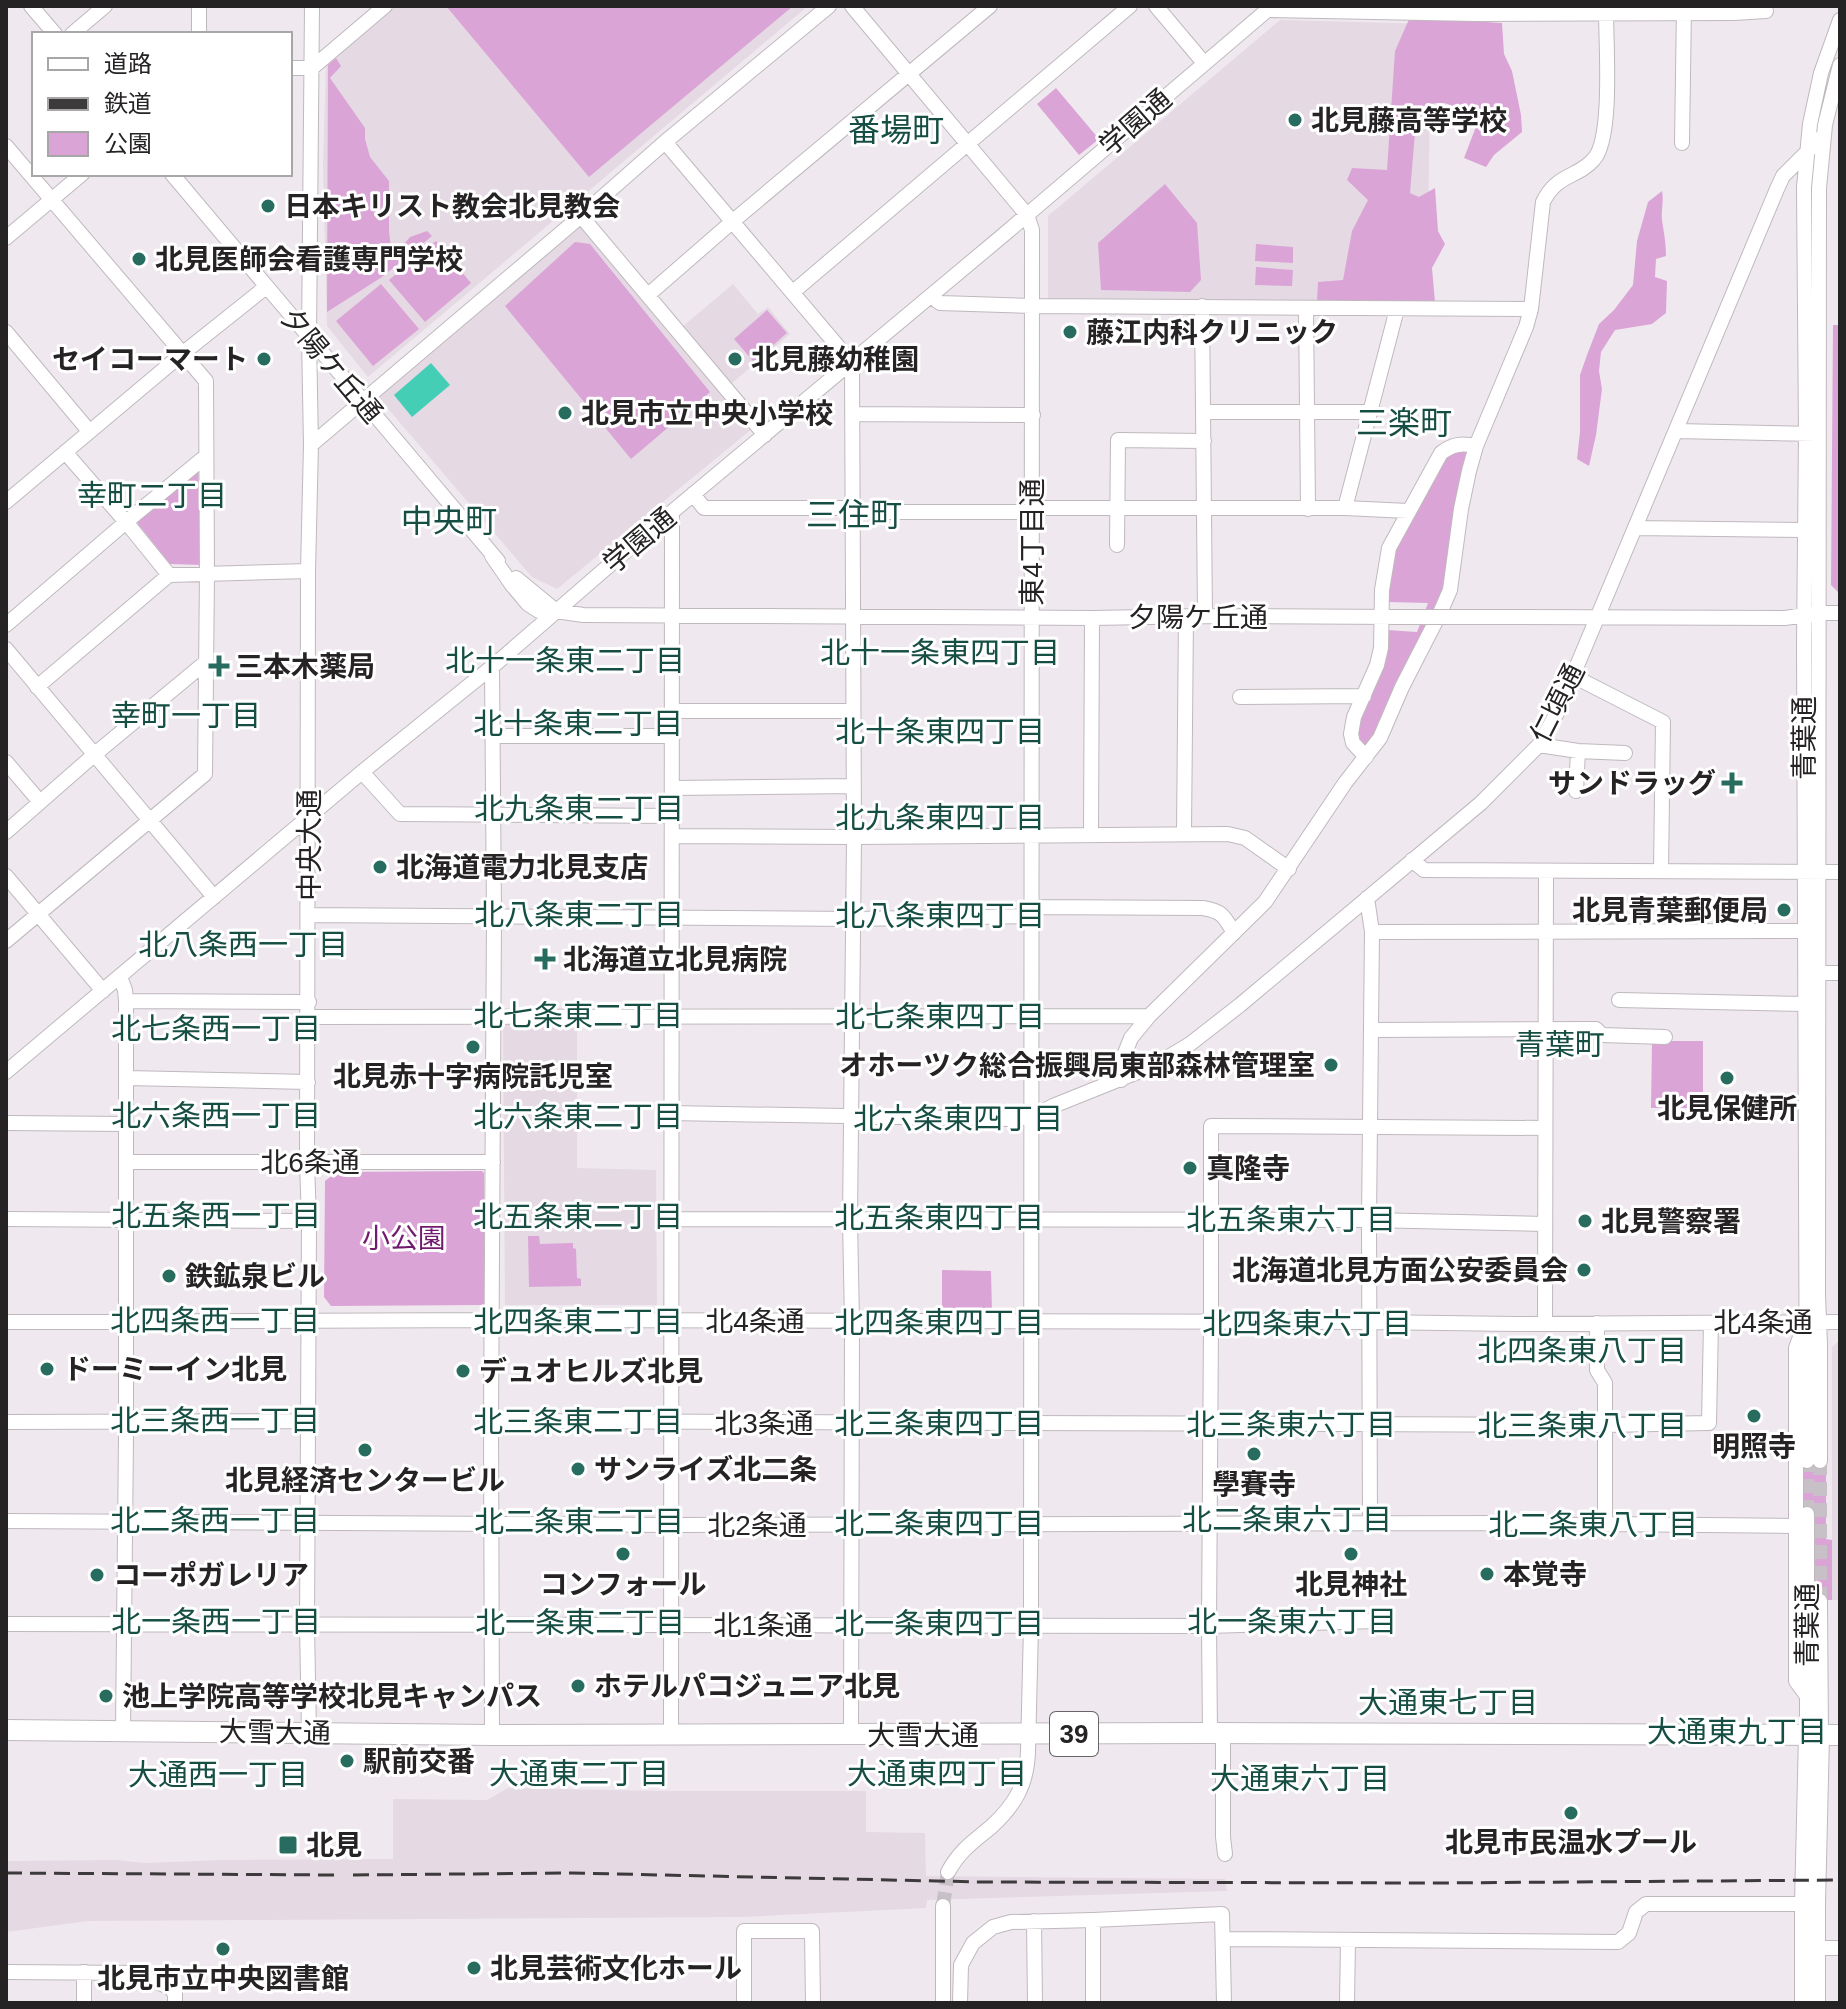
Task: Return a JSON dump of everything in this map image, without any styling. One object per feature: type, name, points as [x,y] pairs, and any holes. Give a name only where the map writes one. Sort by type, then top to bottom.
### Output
[{"type":"highway","name":"大雪大通","points":[[6,1730],[492,1735],[1823,1735]]},
{"type":"main road","points":[[1803,2003],[1810,1948],[1810,1904],[1823,1735]]},
{"type":"main road","points":[[1810,1948],[1817,2003]]},
{"type":"street","points":[[31,6],[53,32]]},
{"type":"street","points":[[74,32],[105,6]]},
{"type":"street","points":[[199,6],[199,32]]},
{"type":"street","name":"中央大通","points":[[309,1733],[308,571],[312,6]]},
{"type":"street","points":[[292,68],[312,68],[385,6]]},
{"type":"street","points":[[311,445],[829,6]]},
{"type":"street","points":[[852,6],[1027,215]]},
{"type":"street","points":[[648,295],[990,6]]},
{"type":"street","points":[[793,292],[1130,6]]},
{"type":"street","points":[[1156,6],[1204,63]]},
{"type":"street","points":[[1270,8],[1766,11]]},
{"type":"street","name":"学園通","points":[[6,1072],[362,772],[492,667],[1270,8]]},
{"type":"street","points":[[1682,143],[1684,9]]},
{"type":"street","points":[[1121,1080],[1121,1063],[1131,1038],[1149,1016],[1265,902],[1345,783],[1380,738],[1440,613],[1450,590],[1461,509],[1476,446],[1531,309],[1543,202],[1549,189],[1594,160],[1601,148],[1606,129],[1600,10]]},
{"type":"street","name":"青葉通","points":[[1811,614],[1805,530],[1813,434],[1804,187],[1810,124],[1821,73],[1840,20]]},
{"type":"street","name":"青葉通","points":[[1812,1322],[1813,434],[1819,188],[1824,135],[1840,65]]},
{"type":"street","name":"仁頃通","points":[[1032,1117],[1155,1065],[1190,1044],[1481,803],[1539,745],[1558,711],[1599,616],[1783,176],[1824,135]]},
{"type":"street","points":[[665,142],[852,363],[851,1735]]},
{"type":"street","points":[[6,146],[206,381],[207,573],[205,774],[6,941]]},
{"type":"street","points":[[6,238],[80,176]]},
{"type":"street","name":"夕陽ケ丘通","points":[[174,176],[492,556],[556,611],[583,615],[673,617],[1032,618],[1785,618],[1840,613]]},
{"type":"street","name":"東4丁目通","points":[[948,1872],[967,1846],[1011,1806],[1022,1788],[1028,1768],[1031,1626],[1033,306],[1032,230],[1027,215]]},
{"type":"street","points":[[581,216],[765,435]]},
{"type":"street","points":[[6,502],[266,287]]},
{"type":"street","points":[[931,296],[940,303],[1033,306],[1531,309]]},
{"type":"street","points":[[1202,306],[1205,616]]},
{"type":"street","points":[[1306,308],[1308,509]]},
{"type":"street","points":[[1345,508],[1397,309]]},
{"type":"street","points":[[6,332],[89,431]]},
{"type":"street","points":[[1204,412],[1370,412]]},
{"type":"street","points":[[852,414],[1033,415]]},
{"type":"street","points":[[1676,431],[1813,434]]},
{"type":"street","points":[[1117,545],[1118,440],[1204,441]]},
{"type":"street","points":[[1366,757],[1353,743],[1351,734],[1354,717],[1379,657],[1382,590],[1389,548],[1441,453],[1450,446],[1463,443],[1476,446]]},
{"type":"street","points":[[65,452],[169,575]]},
{"type":"street","points":[[6,625],[206,456]]},
{"type":"street","points":[[693,494],[704,508],[1345,508],[1408,511]]},
{"type":"street","points":[[671,1735],[672,512]]},
{"type":"street","points":[[1635,528],[1805,530]]},
{"type":"street","points":[[37,687],[169,575],[308,571]]},
{"type":"street","points":[[1184,833],[1186,617]]},
{"type":"street","points":[[1091,834],[1092,618]]},
{"type":"street","points":[[6,649],[214,897]]},
{"type":"street","points":[[6,832],[206,662]]},
{"type":"street","points":[[492,667],[492,1735]]},
{"type":"street","points":[[1573,676],[1663,722],[1661,871]]},
{"type":"street","points":[[1240,697],[1364,696]]},
{"type":"street","points":[[673,711],[853,711]]},
{"type":"street","points":[[493,736],[673,736]]},
{"type":"street","points":[[1539,745],[1625,753]]},
{"type":"street","points":[[1576,791],[1578,751]]},
{"type":"street","points":[[6,762],[40,802]]},
{"type":"street","points":[[362,772],[400,814],[673,816]]},
{"type":"street","points":[[673,788],[853,786]]},
{"type":"street","points":[[673,836],[1228,834],[1245,838],[1289,869]]},
{"type":"street","points":[[1412,860],[1424,870],[1840,872]]},
{"type":"street","points":[[1545,1324],[1546,871]]},
{"type":"street","name":"青葉通","points":[[1812,872],[1805,931],[1812,972],[1805,1004],[1814,1461]]},
{"type":"street","points":[[6,876],[103,991]]},
{"type":"street","points":[[1367,898],[1372,932],[1370,1524]]},
{"type":"street","points":[[309,915],[852,919],[1203,908],[1216,910],[1234,933]]},
{"type":"street","points":[[1372,932],[1805,931]]},
{"type":"street","points":[[1812,972],[1840,973]]},
{"type":"street","points":[[120,977],[126,1001],[123,1731]]},
{"type":"street","points":[[1619,1000],[1805,1004]]},
{"type":"street","points":[[126,1001],[309,1002]]},
{"type":"street","points":[[308,1017],[1149,1016]]},
{"type":"street","points":[[1372,1030],[1596,1029],[1602,1035],[1665,1037]]},
{"type":"street","points":[[126,1078],[308,1082]]},
{"type":"street","points":[[670,1113],[1032,1117]]},
{"type":"street","points":[[6,1123],[126,1124]]},
{"type":"street","points":[[1225,1854],[1209,1626],[1211,1126],[1545,1128]]},
{"type":"street","name":"北6条通","points":[[126,1162],[493,1162]]},
{"type":"street","points":[[6,1219],[309,1221]]},
{"type":"street","points":[[671,1219],[1369,1220],[1544,1224]]},
{"type":"street","name":"北4条通","points":[[6,1322],[1840,1322]]},
{"type":"street","points":[[1807,1696],[1796,1681],[1796,1348],[1812,1322]]},
{"type":"street","points":[[1597,1323],[1597,1370],[1605,1383],[1605,1524]]},
{"type":"street","name":"北3条通","points":[[491,1421],[1709,1423],[1711,1323]]},
{"type":"street","points":[[6,1422],[307,1421]]},
{"type":"street","name":"青葉通","points":[[1807,1514],[1807,1696],[1823,1735]]},
{"type":"street","name":"北2条通","points":[[6,1521],[1795,1526]]},
{"type":"street","name":"青葉通","points":[[1820,1601],[1823,1735]]},
{"type":"street","name":"北1条通","points":[[6,1624],[1209,1626],[1376,1621]]},
{"type":"street","points":[[1223,1939],[1618,1942],[1629,1933],[1636,1912],[1646,1904],[1810,1904]]},
{"type":"street","points":[[943,1906],[943,2003]]},
{"type":"street","points":[[960,2003],[961,1965],[973,1943],[993,1927],[1011,1922],[1222,1914],[1224,2003]]},
{"type":"street","points":[[1093,1920],[1093,2003]]},
{"type":"street","points":[[1034,1921],[1035,2003]]},
{"type":"street","points":[[744,2003],[744,1931],[812,1931],[813,2003]]},
{"type":"street","points":[[1347,2003],[1348,1940]]},
{"type":"street","points":[[1810,1948],[1840,1948]]},
{"type":"street","points":[[6,1972],[135,1973],[169,1987],[175,1993],[175,2003]]},
{"type":"street","points":[[84,1972],[84,2003]]},
{"type":"shaded area","points":[[396,6],[808,6],[368,377],[327,326],[323,164],[326,64]]},
{"type":"shaded area","name":"北見藤高等学校","points":[[1280,20],[1431,24],[1427,301],[1048,299],[1048,216]]},
{"type":"shaded area","name":"北見市立中央小学校","points":[[581,224],[753,428],[557,589],[532,577],[378,397]]},
{"type":"shaded area","name":"北見藤幼稚園","points":[[733,284],[758,314],[768,307],[790,334],[731,384],[682,327]]},
{"type":"shaded area","points":[[431,363],[450,385],[412,417],[394,395]]},
{"type":"shaded area","points":[[577,1023],[577,1168],[656,1170],[657,1305],[505,1305],[503,1025]]},
{"type":"shaded area","points":[[1840,1340],[1840,1600],[1832,1600],[1832,1347]]},
{"type":"shaded area","points":[[508,1788],[866,1791],[866,1832],[925,1833],[926,1876],[1225,1879],[1227,1891],[927,1900],[926,1908],[743,1917],[88,1921],[6,1932],[6,1861],[117,1860],[145,1863],[393,1859],[393,1799],[487,1800]]},
{"type":"green space","points":[[446,6],[793,6],[589,177]]},
{"type":"green space","points":[[1410,17],[1502,23],[1504,54],[1512,71],[1522,132],[1494,155],[1486,167],[1464,158],[1477,124],[1444,103],[1417,108],[1410,193],[1419,197],[1435,188],[1438,231],[1445,244],[1432,268],[1435,302],[1317,300],[1318,282],[1343,280],[1352,231],[1368,200],[1347,180],[1352,168],[1387,170],[1395,51]]},
{"type":"green space","points":[[336,58],[341,66],[330,78],[365,128],[370,157],[389,181],[392,258],[410,237],[427,231],[432,236],[382,277],[327,312],[328,65]]},
{"type":"green space","points":[[1056,88],[1099,139],[1079,155],[1037,104]]},
{"type":"green space","points":[[1165,184],[1197,223],[1201,280],[1190,292],[1101,290],[1098,243]]},
{"type":"green space","points":[[1662,191],[1666,256],[1656,259],[1655,277],[1667,281],[1666,313],[1652,324],[1615,330],[1601,352],[1599,371],[1602,389],[1589,466],[1577,459],[1580,375],[1599,324],[1633,285],[1637,241],[1648,202]]},
{"type":"green space","points":[[436,241],[471,283],[425,322],[389,280]]},
{"type":"green space","points":[[575,242],[590,244],[710,392],[631,459],[505,306]]},
{"type":"green space","points":[[1256,244],[1293,247],[1293,263],[1255,261]]},
{"type":"green space","points":[[1256,267],[1293,270],[1292,286],[1255,285]]},
{"type":"green space","points":[[381,284],[419,329],[373,366],[336,321]]},
{"type":"green space","points":[[767,310],[787,333],[754,362],[734,339]]},
{"type":"green space","points":[[1833,325],[1840,325],[1840,594],[1831,585]]},
{"type":"green space","points":[[1467,449],[1470,454],[1442,590],[1372,744],[1367,748],[1358,741],[1357,723],[1387,630],[1417,632],[1428,603],[1387,602],[1389,571],[1396,547],[1447,453]]},
{"type":"green space","points":[[198,467],[202,565],[170,564],[134,519]]},
{"type":"green space","points":[[1652,1041],[1703,1041],[1703,1108],[1651,1108]]},
{"type":"green space","name":"小公園","points":[[482,1171],[484,1305],[331,1306],[324,1297],[325,1181],[337,1172]]},
{"type":"green space","points":[[528,1236],[539,1236],[540,1244],[573,1243],[577,1278],[581,1279],[581,1286],[529,1287]]},
{"type":"green space","points":[[942,1270],[991,1271],[992,1311],[942,1311]]},
{"type":"green space","points":[[1802,1461],[1826,1461],[1826,1539],[1832,1540],[1832,1600],[1811,1600],[1802,1514]]},
{"type":"tunnel","points":[[1807,1461],[1807,1514]]},
{"type":"tunnel","points":[[1820,1461],[1820,1601]]},
{"type":"tunnel","points":[[943,1906],[948,1872]]},
{"type":"railway","points":[[6,1873],[338,1875]]},
{"type":"railway","points":[[353,1875],[571,1873],[982,1882],[1840,1880]]},
{"type":"place","name":"北見藤高等学校","points":[[1295,120]]},
{"type":"place","name":"日本キリスト教会北見教会","points":[[268,206]]},
{"type":"place","name":"北見医師会看護専門学校","points":[[139,259]]},
{"type":"place","name":"藤江内科クリニック","points":[[1070,332]]},
{"type":"place","name":"セイコーマート","points":[[264,359]]},
{"type":"place","name":"北見藤幼稚園","points":[[735,359]]},
{"type":"place","name":"北見市立中央小学校","points":[[565,413]]},
{"type":"place","name":"三本木薬局","points":[[219,666]]},
{"type":"place","name":"サンドラッグ","points":[[1732,783]]},
{"type":"place","name":"北海道電力北見支店","points":[[380,867]]},
{"type":"place","name":"北見青葉郵便局","points":[[1784,910]]},
{"type":"place","name":"北海道立北見病院","points":[[545,959]]},
{"type":"place","name":"北見赤十字病院託児室","points":[[473,1047]]},
{"type":"place","name":"オホーツク総合振興局東部森林管理室","points":[[1331,1065]]},
{"type":"place","name":"北見保健所","points":[[1727,1078]]},
{"type":"place","name":"真隆寺","points":[[1190,1168]]},
{"type":"place","name":"北見警察署","points":[[1585,1221]]},
{"type":"place","name":"北海道北見方面公安委員会","points":[[1584,1270]]},
{"type":"place","name":"鉄鉱泉ビル","points":[[169,1276]]},
{"type":"place","name":"ドーミーイン北見","points":[[47,1369]]},
{"type":"place","name":"デュオヒルズ北見","points":[[463,1371]]},
{"type":"place","name":"明照寺","points":[[1754,1416]]},
{"type":"place","name":"北見経済センタービル","points":[[365,1450]]},
{"type":"place","name":"學賽寺","points":[[1254,1454]]},
{"type":"place","name":"サンライズ北二条","points":[[578,1469]]},
{"type":"place","name":"コンフォール","points":[[623,1554]]},
{"type":"place","name":"北見神社","points":[[1351,1554]]},
{"type":"place","name":"本覚寺","points":[[1487,1574]]},
{"type":"place","name":"コーポガレリア","points":[[97,1575]]},
{"type":"place","name":"ホテルパコジュニア北見","points":[[578,1686]]},
{"type":"place","name":"池上学院高等学校北見キャンパス","points":[[106,1696]]},
{"type":"place","name":"駅前交番","points":[[347,1761]]},
{"type":"place","name":"北見市民温水プール","points":[[1571,1813]]},
{"type":"place","name":"北見","points":[[288,1845]]},
{"type":"place","name":"北見市立中央図書館","points":[[223,1949]]},
{"type":"place","name":"北見芸術文化ホール","points":[[474,1968]]},
{"type":"district","name":"番場町","points":[[896,130]]},
{"type":"district","name":"三楽町","points":[[1404,423]]},
{"type":"district","name":"幸町二丁目","points":[[152,496]]},
{"type":"district","name":"三住町","points":[[854,515]]},
{"type":"district","name":"中央町","points":[[449,521]]},
{"type":"district","name":"北十一条東四丁目","points":[[940,653]]},
{"type":"district","name":"北十一条東二丁目","points":[[565,661]]},
{"type":"district","name":"幸町一丁目","points":[[186,716]]},
{"type":"district","name":"北十条東二丁目","points":[[578,724]]},
{"type":"district","name":"北十条東四丁目","points":[[940,732]]},
{"type":"district","name":"北九条東二丁目","points":[[579,809]]},
{"type":"district","name":"北九条東四丁目","points":[[940,818]]},
{"type":"district","name":"北八条東二丁目","points":[[579,915]]},
{"type":"district","name":"北八条東四丁目","points":[[940,916]]},
{"type":"district","name":"北八条西一丁目","points":[[243,945]]},
{"type":"district","name":"北七条東二丁目","points":[[578,1016]]},
{"type":"district","name":"北七条東四丁目","points":[[940,1017]]},
{"type":"district","name":"北七条西一丁目","points":[[216,1029]]},
{"type":"district","name":"青葉町","points":[[1560,1045]]},
{"type":"district","name":"北六条西一丁目","points":[[216,1116]]},
{"type":"district","name":"北六条東二丁目","points":[[578,1117]]},
{"type":"district","name":"北六条東四丁目","points":[[958,1119]]},
{"type":"district","name":"北五条西一丁目","points":[[216,1216]]},
{"type":"district","name":"北五条東二丁目","points":[[578,1217]]},
{"type":"district","name":"北五条東四丁目","points":[[939,1218]]},
{"type":"district","name":"北五条東六丁目","points":[[1291,1220]]},
{"type":"district","name":"北四条西一丁目","points":[[215,1321]]},
{"type":"district","name":"北四条東二丁目","points":[[578,1322]]},
{"type":"district","name":"北四条東四丁目","points":[[939,1323]]},
{"type":"district","name":"北四条東六丁目","points":[[1307,1324]]},
{"type":"district","name":"北四条東八丁目","points":[[1582,1351]]},
{"type":"district","name":"北三条西一丁目","points":[[215,1421]]},
{"type":"district","name":"北三条東二丁目","points":[[578,1422]]},
{"type":"district","name":"北三条東四丁目","points":[[939,1424]]},
{"type":"district","name":"北三条東六丁目","points":[[1291,1425]]},
{"type":"district","name":"北三条東八丁目","points":[[1582,1426]]},
{"type":"district","name":"北二条東六丁目","points":[[1287,1520]]},
{"type":"district","name":"北二条西一丁目","points":[[215,1521]]},
{"type":"district","name":"北二条東二丁目","points":[[579,1522]]},
{"type":"district","name":"北二条東四丁目","points":[[939,1524]]},
{"type":"district","name":"北二条東八丁目","points":[[1593,1525]]},
{"type":"district","name":"北一条西一丁目","points":[[216,1622]]},
{"type":"district","name":"北一条東六丁目","points":[[1292,1622]]},
{"type":"district","name":"北一条東二丁目","points":[[580,1623]]},
{"type":"district","name":"北一条東四丁目","points":[[939,1624]]},
{"type":"district","name":"大通東七丁目","points":[[1448,1703]]},
{"type":"district","name":"大通東九丁目","points":[[1737,1732]]},
{"type":"district","name":"大通東二丁目","points":[[579,1774]]},
{"type":"district","name":"大通東四丁目","points":[[937,1774]]},
{"type":"district","name":"大通西一丁目","points":[[218,1775]]},
{"type":"district","name":"大通東六丁目","points":[[1300,1779]]}]
